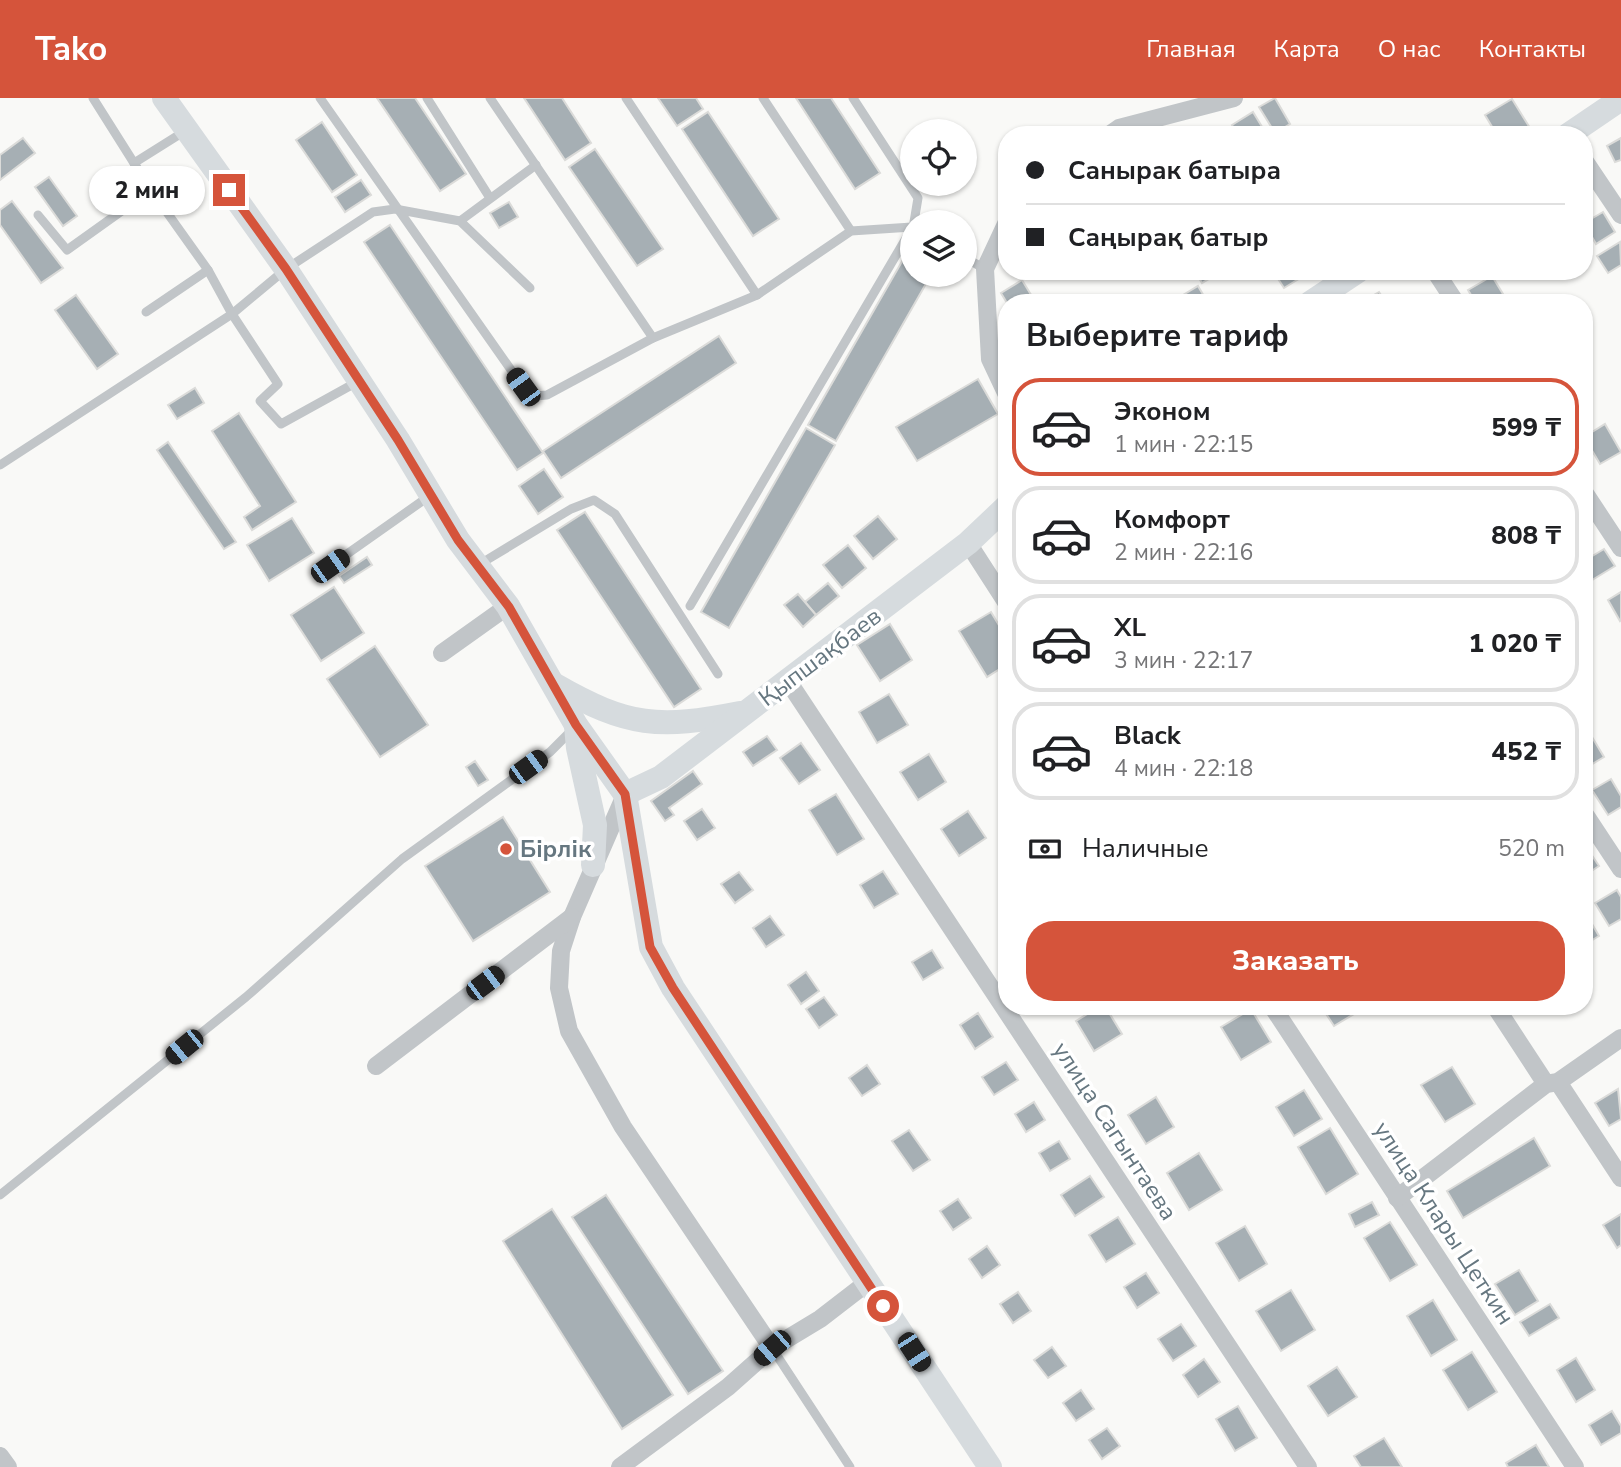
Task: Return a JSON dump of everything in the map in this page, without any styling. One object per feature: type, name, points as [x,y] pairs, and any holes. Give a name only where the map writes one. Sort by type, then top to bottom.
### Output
[{"type":"street","points":[[164,98],[286,269],[398,440],[430,496],[509,607],[576,725],[625,794],[650,947],[673,988],[990,1467]]},
{"type":"street","points":[[1127,126],[1234,98]]},
{"type":"street","points":[[1581,126],[1621,99]]},
{"type":"street","points":[[1593,173],[1621,215]]},
{"type":"street","points":[[998,241],[985,269],[990,359],[998,376]]},
{"type":"street","points":[[1324,294],[1344,280]]},
{"type":"street","points":[[1593,506],[1621,548]]},
{"type":"street","name":"Қыпшақбаев","points":[[625,794],[661,777],[748,712],[968,544],[998,515]]},
{"type":"street","points":[[968,544],[998,590]]},
{"type":"street","points":[[442,653],[509,607]]},
{"type":"street","name":"улица Сагынтаева","points":[[788,681],[998,998]]},
{"type":"street","points":[[554,685],[597,709],[647,723],[692,723],[748,712]]},
{"type":"street","points":[[576,725],[578,748],[595,825],[593,865]]},
{"type":"street","points":[[625,794],[593,865],[561,951],[559,988],[569,1031],[624,1127],[772,1348]]},
{"type":"street","points":[[1593,827],[1621,869]]},
{"type":"street","points":[[376,1066],[572,918]]},
{"type":"street","name":"улица Сагынтаева","points":[[1009,1015],[1308,1467]]},
{"type":"street","name":"улица Клары Цеткин","points":[[1278,1015],[1575,1467]]},
{"type":"street","points":[[1502,1015],[1621,1178]]},
{"type":"street","points":[[1397,1198],[1552,1083],[1621,1038]]},
{"type":"street","points":[[620,1467],[728,1387],[772,1348],[820,1319],[868,1283]]},
{"type":"street","points":[[0,1455],[8,1467]]},
{"type":"lane","points":[[93,98],[151,190],[208,270],[232,314],[278,384],[260,401],[281,424],[358,382]]},
{"type":"lane","points":[[320,98],[395,209],[523,387],[535,396],[547,395],[653,338],[757,295],[850,231],[900,227]]},
{"type":"lane","points":[[427,98],[490,198]]},
{"type":"lane","points":[[491,98],[653,338]]},
{"type":"lane","points":[[626,98],[757,295]]},
{"type":"lane","points":[[763,98],[850,231]]},
{"type":"lane","points":[[853,98],[918,198],[915,210]]},
{"type":"lane","points":[[134,163],[186,130]]},
{"type":"lane","points":[[460,221],[536,165]]},
{"type":"lane","points":[[38,215],[67,250],[151,190]]},
{"type":"lane","points":[[0,464],[232,314],[286,269],[355,221],[373,212],[395,209],[460,221],[530,288]]},
{"type":"lane","points":[[691,607],[900,247]]},
{"type":"lane","points":[[977,264],[985,269]]},
{"type":"lane","points":[[146,312],[208,270]]},
{"type":"lane","points":[[330,566],[430,496]]},
{"type":"lane","points":[[479,565],[571,509],[594,500],[615,514],[718,674]]},
{"type":"lane","points":[[0,1195],[246,997],[402,859],[550,752],[576,725]]},
{"type":"lane","points":[[772,1348],[850,1467]]},
{"type":"building","points":[[377,98],[415,98],[466,174],[440,191]]},
{"type":"building","points":[[524,98],[562,98],[591,143],[565,160]]},
{"type":"building","points":[[658,98],[696,98],[703,109],[677,126]]},
{"type":"building","points":[[796,98],[831,98],[880,173],[855,189]]},
{"type":"building","points":[[1275,98],[1290,124],[1271,126],[1259,107]]},
{"type":"building","points":[[1512,99],[1529,126],[1492,126],[1485,115]]},
{"type":"building","points":[[708,112],[779,219],[753,236],[682,129]]},
{"type":"building","points":[[1253,112],[1262,126],[1233,126]]},
{"type":"building","points":[[322,122],[357,175],[332,192],[296,140]]},
{"type":"building","points":[[23,138],[35,153],[0,180],[0,155]]},
{"type":"building","points":[[1621,138],[1621,160],[1615,162],[1607,146]]},
{"type":"building","points":[[595,149],[663,249],[637,266],[569,167]]},
{"type":"building","points":[[49,177],[77,216],[63,226],[35,187]]},
{"type":"building","points":[[361,180],[371,195],[345,212],[335,197]]},
{"type":"building","points":[[12,201],[63,268],[41,283],[0,225],[0,210]]},
{"type":"building","points":[[509,202],[518,217],[499,228],[490,213]]},
{"type":"building","points":[[1603,212],[1615,232],[1596,244],[1593,239],[1593,218]]},
{"type":"building","points":[[390,225],[543,453],[517,470],[364,242]]},
{"type":"building","points":[[1620,242],[1621,265],[1608,273],[1597,256]]},
{"type":"building","points":[[900,265],[900,287],[924,287],[836,441],[808,425]]},
{"type":"building","points":[[1022,280],[1031,294],[1002,294]]},
{"type":"building","points":[[1279,280],[1297,280],[1284,288]]},
{"type":"building","points":[[1485,280],[1494,280],[1503,294],[1470,294],[1468,290]]},
{"type":"building","points":[[1198,286],[1203,294],[1185,294]]},
{"type":"building","points":[[76,295],[118,354],[97,369],[55,310]]},
{"type":"building","points":[[719,336],[736,363],[561,478],[543,451]]},
{"type":"building","points":[[978,379],[998,414],[917,461],[896,427]]},
{"type":"building","points":[[195,388],[204,403],[177,419],[168,405]]},
{"type":"building","points":[[239,413],[296,502],[252,530],[244,517],[260,506],[212,431]]},
{"type":"building","points":[[1605,424],[1621,452],[1600,464],[1593,452],[1593,431]]},
{"type":"building","points":[[806,428],[835,445],[729,628],[701,612]]},
{"type":"building","points":[[168,442],[236,542],[224,549],[157,450]]},
{"type":"building","points":[[544,469],[563,497],[538,514],[519,486]]},
{"type":"building","points":[[585,512],[701,689],[674,707],[557,530]]},
{"type":"building","points":[[878,516],[897,539],[873,559],[854,536]]},
{"type":"building","points":[[292,518],[314,553],[269,581],[247,545]]},
{"type":"building","points":[[848,545],[866,568],[842,588],[823,565]]},
{"type":"building","points":[[1604,549],[1615,566],[1593,579],[1593,556]]},
{"type":"building","points":[[367,557],[372,565],[344,583],[339,576]]},
{"type":"building","points":[[828,583],[839,596],[816,615],[805,602]]},
{"type":"building","points":[[334,587],[364,633],[321,661],[291,615]]},
{"type":"building","points":[[1621,592],[1621,620],[1620,621],[1608,600]]},
{"type":"building","points":[[798,594],[816,615],[803,627],[784,605]]},
{"type":"building","points":[[991,612],[998,624],[998,670],[987,677],[959,631]]},
{"type":"building","points":[[890,624],[912,660],[880,681],[857,645]]},
{"type":"building","points":[[375,646],[428,725],[380,757],[327,679]]},
{"type":"building","points":[[889,694],[908,725],[877,743],[859,712]]},
{"type":"building","points":[[767,736],[777,750],[753,766],[743,752]]},
{"type":"building","points":[[1593,739],[1604,757],[1593,764]]},
{"type":"building","points":[[801,743],[820,770],[799,784],[780,758]]},
{"type":"building","points":[[929,754],[946,782],[918,800],[900,772]]},
{"type":"building","points":[[475,761],[488,780],[478,786],[466,767]]},
{"type":"building","points":[[693,771],[702,784],[669,808],[674,815],[665,821],[651,801]]},
{"type":"building","points":[[1611,779],[1621,796],[1621,807],[1608,815],[1593,789]]},
{"type":"building","points":[[836,794],[864,839],[837,855],[809,810]]},
{"type":"building","points":[[702,809],[715,828],[697,840],[684,821]]},
{"type":"building","points":[[968,811],[986,838],[959,856],[941,829]]},
{"type":"building","points":[[503,817],[550,892],[473,941],[425,866]]},
{"type":"building","points":[[1593,857],[1599,866],[1593,870]]},
{"type":"building","points":[[883,871],[898,894],[874,908],[860,885]]},
{"type":"building","points":[[739,872],[753,890],[735,903],[721,884]]},
{"type":"building","points":[[1617,890],[1621,897],[1621,919],[1609,926],[1595,903]]},
{"type":"building","points":[[770,916],[784,935],[766,947],[753,928]]},
{"type":"building","points":[[1593,926],[1599,936],[1593,940]]},
{"type":"building","points":[[932,950],[943,968],[923,980],[912,962]]},
{"type":"building","points":[[806,972],[819,991],[801,1004],[788,985]]},
{"type":"building","points":[[824,997],[837,1015],[819,1028],[806,1009]]},
{"type":"building","points":[[978,1013],[993,1037],[975,1049],[960,1025]]},
{"type":"building","points":[[1086,1015],[1110,1015],[1122,1034],[1094,1051],[1076,1021]]},
{"type":"building","points":[[1241,1015],[1255,1015],[1271,1042],[1241,1060],[1221,1027]]},
{"type":"building","points":[[1327,1015],[1352,1015],[1334,1026]]},
{"type":"building","points":[[1006,1062],[1018,1080],[994,1095],[982,1077]]},
{"type":"building","points":[[867,1065],[880,1084],[862,1096],[849,1078]]},
{"type":"building","points":[[1452,1067],[1475,1104],[1445,1122],[1421,1085]]},
{"type":"building","points":[[1618,1089],[1621,1119],[1609,1126],[1595,1103]]},
{"type":"building","points":[[1304,1090],[1322,1119],[1294,1136],[1276,1107]]},
{"type":"building","points":[[1156,1097],[1174,1127],[1146,1144],[1128,1115]]},
{"type":"building","points":[[1034,1102],[1045,1120],[1026,1132],[1015,1114]]},
{"type":"building","points":[[1330,1128],[1358,1174],[1326,1194],[1298,1147]]},
{"type":"building","points":[[909,1130],[930,1160],[913,1171],[892,1141]]},
{"type":"building","points":[[1534,1138],[1550,1166],[1463,1218],[1447,1191]]},
{"type":"building","points":[[1059,1141],[1070,1159],[1050,1171],[1039,1153]]},
{"type":"building","points":[[1199,1153],[1222,1190],[1189,1210],[1167,1173]]},
{"type":"building","points":[[1090,1176],[1104,1197],[1075,1216],[1061,1195]]},
{"type":"building","points":[[606,1195],[723,1371],[688,1394],[572,1217]]},
{"type":"building","points":[[958,1199],[971,1218],[953,1230],[940,1211]]},
{"type":"building","points":[[1372,1202],[1379,1215],[1355,1227],[1349,1214]]},
{"type":"building","points":[[552,1209],[673,1395],[622,1429],[503,1241]]},
{"type":"building","points":[[1621,1214],[1621,1245],[1617,1248],[1603,1225]]},
{"type":"building","points":[[1118,1217],[1135,1244],[1106,1262],[1089,1235]]},
{"type":"building","points":[[1390,1222],[1417,1265],[1390,1281],[1364,1238]]},
{"type":"building","points":[[1245,1226],[1267,1264],[1239,1281],[1216,1243]]},
{"type":"building","points":[[987,1246],[1000,1265],[982,1278],[969,1259]]},
{"type":"building","points":[[1519,1270],[1538,1301],[1515,1315],[1495,1284]]},
{"type":"building","points":[[1146,1273],[1159,1293],[1137,1308],[1124,1287]]},
{"type":"building","points":[[1291,1290],[1315,1330],[1281,1351],[1256,1311]]},
{"type":"building","points":[[1018,1292],[1031,1311],[1013,1323],[1000,1304]]},
{"type":"building","points":[[1433,1300],[1457,1340],[1431,1356],[1407,1316]]},
{"type":"building","points":[[1550,1304],[1559,1318],[1529,1336],[1520,1322]]},
{"type":"building","points":[[1181,1324],[1196,1346],[1173,1361],[1158,1339]]},
{"type":"building","points":[[1052,1347],[1066,1366],[1048,1378],[1034,1360]]},
{"type":"building","points":[[1472,1352],[1497,1392],[1468,1410],[1443,1370]]},
{"type":"building","points":[[1576,1358],[1595,1390],[1576,1402],[1557,1370]]},
{"type":"building","points":[[1204,1359],[1220,1382],[1198,1397],[1183,1375]]},
{"type":"building","points":[[1337,1367],[1357,1397],[1328,1416],[1308,1386]]},
{"type":"building","points":[[1081,1390],[1094,1409],[1076,1421],[1063,1403]]},
{"type":"building","points":[[1238,1406],[1257,1438],[1235,1451],[1216,1419]]},
{"type":"building","points":[[1612,1411],[1621,1426],[1621,1433],[1601,1445],[1589,1425]]},
{"type":"building","points":[[1107,1428],[1120,1446],[1102,1459],[1089,1440]]},
{"type":"building","points":[[1384,1438],[1402,1467],[1361,1467],[1354,1456]]},
{"type":"building","points":[[1536,1445],[1549,1467],[1508,1467],[1506,1463]]},
{"type":"place","name":"Бірлік","points":[[506,849]]},
{"type":"route","points":[[229,190],[286,269],[398,440],[458,540],[509,607],[576,725],[607,765],[625,794],[650,947],[673,988],[883,1306]]}]
